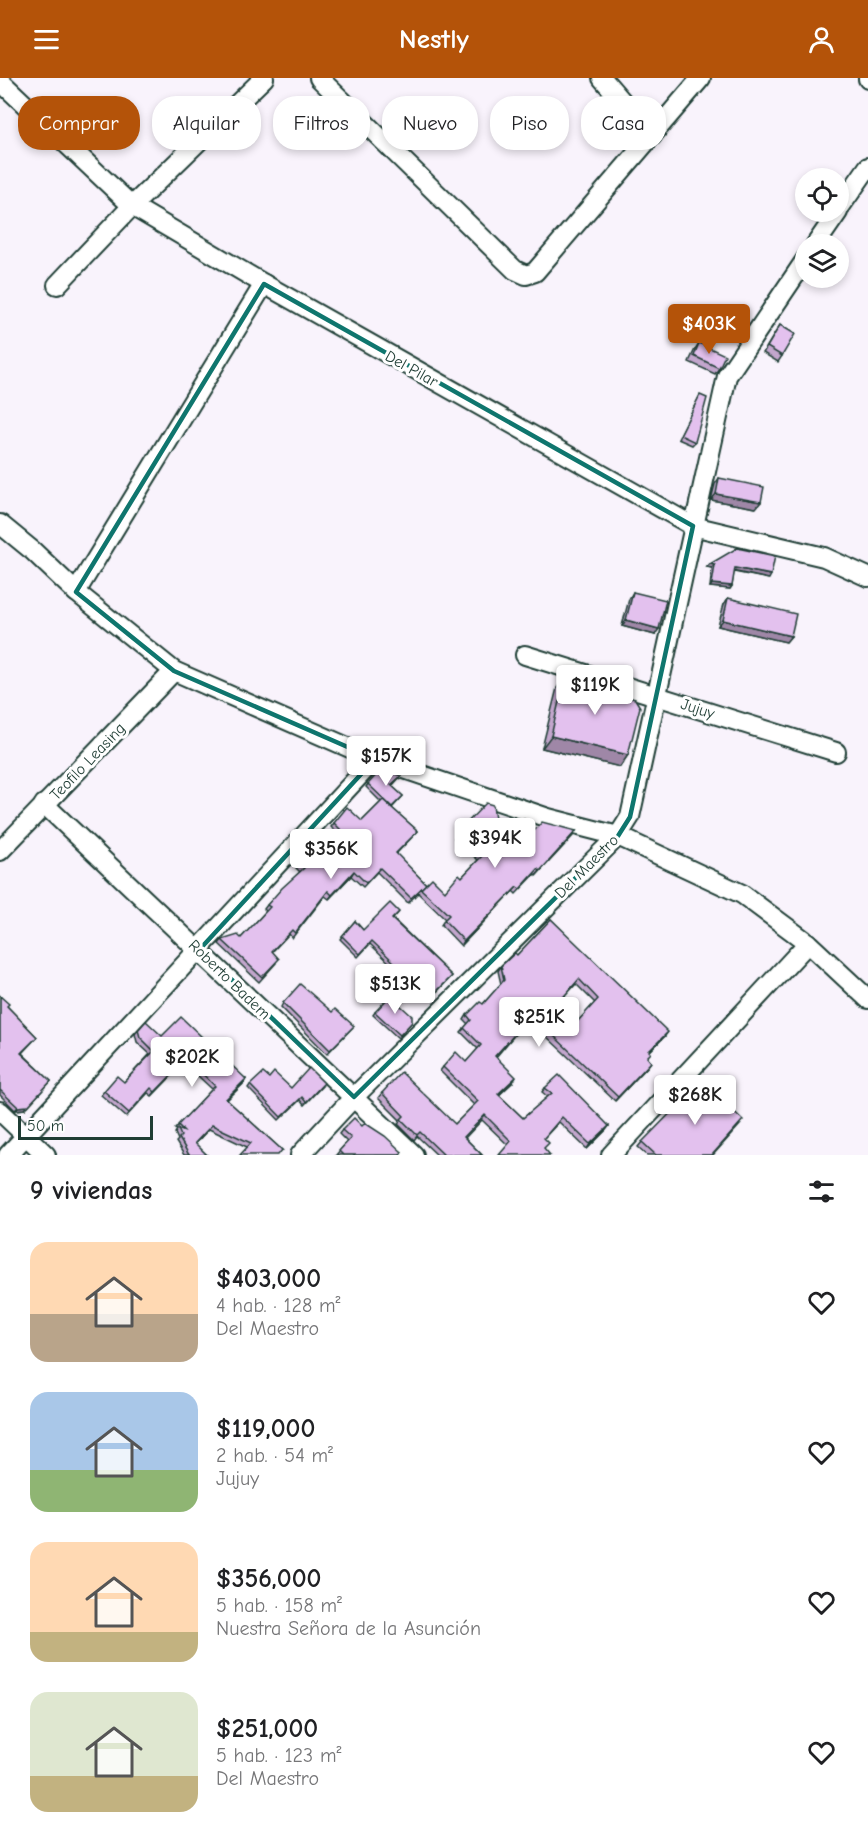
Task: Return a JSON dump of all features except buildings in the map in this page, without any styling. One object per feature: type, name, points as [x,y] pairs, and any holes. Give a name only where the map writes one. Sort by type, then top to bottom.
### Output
[{"type":"street","points":[[57,285],[132,206],[264,78]]},
{"type":"street","points":[[319,78],[515,270],[526,275],[535,272],[639,150]]},
{"type":"street","points":[[602,78],[618,96]]},
{"type":"street","points":[[666,119],[701,78]]},
{"type":"street","name":"Del Pilar","points":[[0,81],[132,206],[264,284],[693,526],[824,557],[868,577]]},
{"type":"street","points":[[849,195],[868,167]]},
{"type":"street","name":"Del Maestro","points":[[300,1155],[354,1097],[618,836],[635,806],[656,694],[727,376],[795,276]]},
{"type":"street","points":[[76,592],[264,284]]},
{"type":"street","points":[[3,532],[174,671],[375,759],[548,818],[618,836],[742,894],[808,943],[868,999]]},
{"type":"street","name":"Jujuy","points":[[525,655],[836,752]]},
{"type":"street","name":"Teofilo Leasing","points":[[0,851],[174,671]]},
{"type":"street","points":[[8,1155],[375,759]]},
{"type":"street","name":"Roberto Badem","points":[[44,804],[200,949],[414,1155]]},
{"type":"street","points":[[611,1155],[808,943]]},
{"type":"street","points":[[0,1112],[46,1155]]},
{"type":"highlighted area","points":[[264,284],[693,526],[630,817],[618,836],[354,1097],[200,949],[375,759],[174,671],[76,592]]}]
